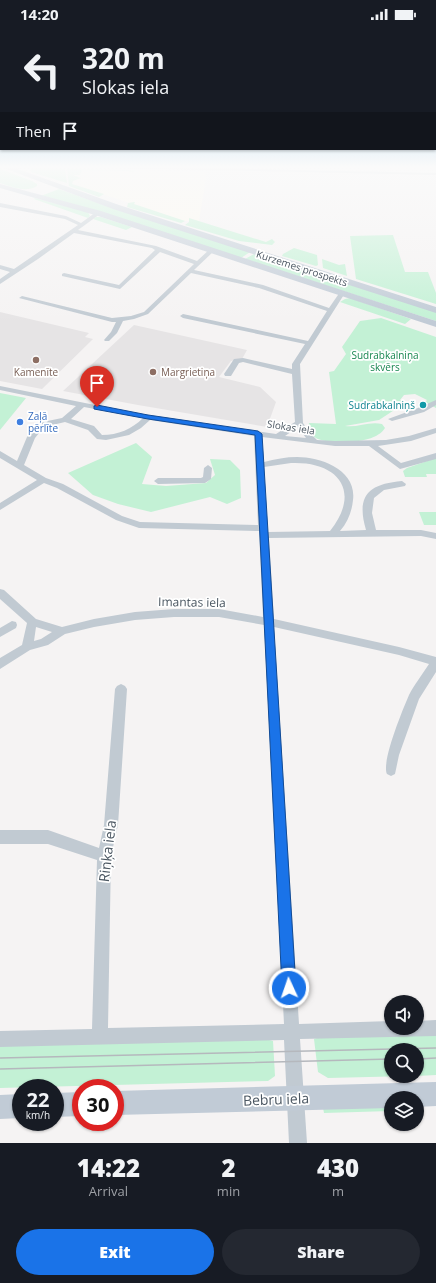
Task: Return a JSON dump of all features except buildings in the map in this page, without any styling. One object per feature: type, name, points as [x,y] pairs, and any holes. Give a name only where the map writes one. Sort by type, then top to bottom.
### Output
[{"type":"main road","name":"Kurzemes prospekts","points":[[117,219],[436,324]]},
{"type":"main road","name":"Kurzemes prospekts","points":[[152,219],[436,310]]},
{"type":"main road","name":"Bebru iela","points":[[124,1103],[436,1094]]},
{"type":"main road","points":[[0,1107],[12,1106]]},
{"type":"street","points":[[68,219],[82,225]]},
{"type":"street","points":[[0,282],[90,219]]},
{"type":"street","points":[[73,231],[154,247],[198,263]]},
{"type":"street","points":[[64,275],[120,287],[160,250]]},
{"type":"street","points":[[22,298],[112,320],[137,316],[146,313],[212,250]]},
{"type":"street","points":[[0,268],[15,271]]},
{"type":"street","points":[[190,271],[261,286],[330,310]]},
{"type":"street","points":[[315,442],[308,436],[299,423],[295,372],[296,364],[342,293]]},
{"type":"street","points":[[183,316],[309,343]]},
{"type":"street","points":[[107,340],[114,333],[121,319]]},
{"type":"street","points":[[228,374],[237,362],[243,360],[295,372]]},
{"type":"street","name":"Slokas iela","points":[[0,388],[148,417],[333,444],[372,445],[422,436],[436,430]]},
{"type":"street","points":[[392,419],[421,410],[436,402]]},
{"type":"street","points":[[65,420],[83,404]]},
{"type":"street","points":[[19,466],[31,437],[41,425],[65,420],[91,428],[100,437],[111,438],[132,431],[144,423],[148,417]]},
{"type":"street","points":[[277,436],[299,423]]},
{"type":"street","points":[[258,434],[263,532],[270,622],[294,1098],[298,1143]]},
{"type":"street","points":[[372,445],[400,466],[436,456]]},
{"type":"street","points":[[0,454],[43,480],[60,486],[119,518],[139,525],[263,532],[332,534],[421,533],[436,536]]},
{"type":"street","points":[[260,465],[284,460],[309,460],[326,465],[337,473],[347,484],[348,503],[343,522],[332,534]]},
{"type":"street","points":[[158,481],[202,481],[207,478],[208,468]]},
{"type":"street","points":[[0,507],[43,480]]},
{"type":"street","points":[[372,534],[368,523],[368,500],[373,492],[379,487],[390,484],[402,484]]},
{"type":"street","points":[[0,593],[32,622],[62,631]]},
{"type":"street","name":"Imantas iela","points":[[0,664],[27,647],[44,642],[62,631],[94,623],[135,616],[174,613],[219,614],[270,622],[399,651],[436,663]]},
{"type":"street","points":[[27,647],[32,622]]},
{"type":"street","points":[[0,633],[12,625]]},
{"type":"street","points":[[391,770],[394,755],[414,697],[436,663]]},
{"type":"street","name":"Riņķa iela","points":[[100,1036],[104,856],[111,825],[121,689]]},
{"type":"street","points":[[0,837],[48,837],[104,856]]},
{"type":"street","points":[[0,1039],[436,1028]]},
{"type":"shaded area","points":[[179,219],[199,219],[199,221],[185,221]]},
{"type":"shaded area","name":"Kamenīte","points":[[0,312],[89,333],[85,337],[93,339],[42,389],[0,381]]},
{"type":"shaded area","name":"Margrietiņa","points":[[134,325],[247,350],[242,359],[231,361],[219,377],[260,387],[276,402],[267,427],[63,391]]},
{"type":"green space","points":[[93,219],[107,219],[132,227],[126,230]]},
{"type":"green space","points":[[115,219],[147,219],[250,252],[241,258]]},
{"type":"green space","points":[[168,219],[179,219],[185,221],[181,223]]},
{"type":"green space","points":[[189,219],[192,219],[266,242],[272,239],[275,242],[272,245],[239,241],[185,225],[189,222]]},
{"type":"green space","points":[[393,235],[405,272],[428,272],[436,293],[436,304],[356,279],[350,236]]},
{"type":"green space","points":[[294,248],[317,255],[318,265],[316,266],[282,256]]},
{"type":"green space","points":[[254,254],[436,312],[436,321],[245,259]]},
{"type":"green space","points":[[322,259],[339,265],[345,264],[347,276],[323,268]]},
{"type":"green space","points":[[350,298],[411,319],[405,324],[340,302]]},
{"type":"green space","name":"Sudrabkalniņa skvērs","points":[[381,318],[436,337],[436,408],[425,402],[427,400],[415,394],[404,395],[400,400],[405,403],[379,420],[345,426],[372,423],[382,424],[385,428],[373,437],[354,442],[334,442],[325,441],[313,436],[308,431],[309,423],[336,424],[329,372],[334,371],[346,354],[342,347],[360,321]]},
{"type":"green space","points":[[0,393],[26,398],[0,430]]},
{"type":"green space","points":[[136,443],[152,457],[142,484],[166,486],[206,483],[215,475],[210,459],[230,460],[240,470],[241,498],[227,504],[210,497],[151,512],[118,504],[93,495],[68,473]]},
{"type":"green space","points":[[436,458],[436,474],[426,474],[427,477],[405,477],[403,471],[407,468]]},
{"type":"green space","points":[[419,512],[436,512],[436,525],[424,525]]},
{"type":"green space","points":[[436,1035],[436,1075],[424,1076],[424,1043],[384,1043],[384,1077],[328,1078],[318,1072],[314,1039],[320,1037]]},
{"type":"green space","points":[[266,1039],[273,1041],[275,1076],[268,1081],[124,1085],[124,1079],[72,1079],[72,1086],[64,1086],[64,1079],[12,1079],[12,1088],[0,1088],[0,1046]]},
{"type":"green space","points":[[384,1105],[384,1111],[324,1113],[323,1108]]},
{"type":"tram line","points":[[0,1058],[436,1048]]},
{"type":"tram line","points":[[424,1059],[436,1058]]},
{"type":"tram line","points":[[0,1069],[384,1059]]},
{"type":"place","name":"Kamenīte","points":[[36,360]]},
{"type":"place","name":"Margrietiņa","points":[[153,372]]},
{"type":"place","name":"Sudrabkalniņš","points":[[423,405]]},
{"type":"place","name":"Zaļā pērlīte","points":[[20,422]]},
{"type":"route","points":[[97,407],[148,417],[258,434],[263,535],[271,638],[289,988]]}]
